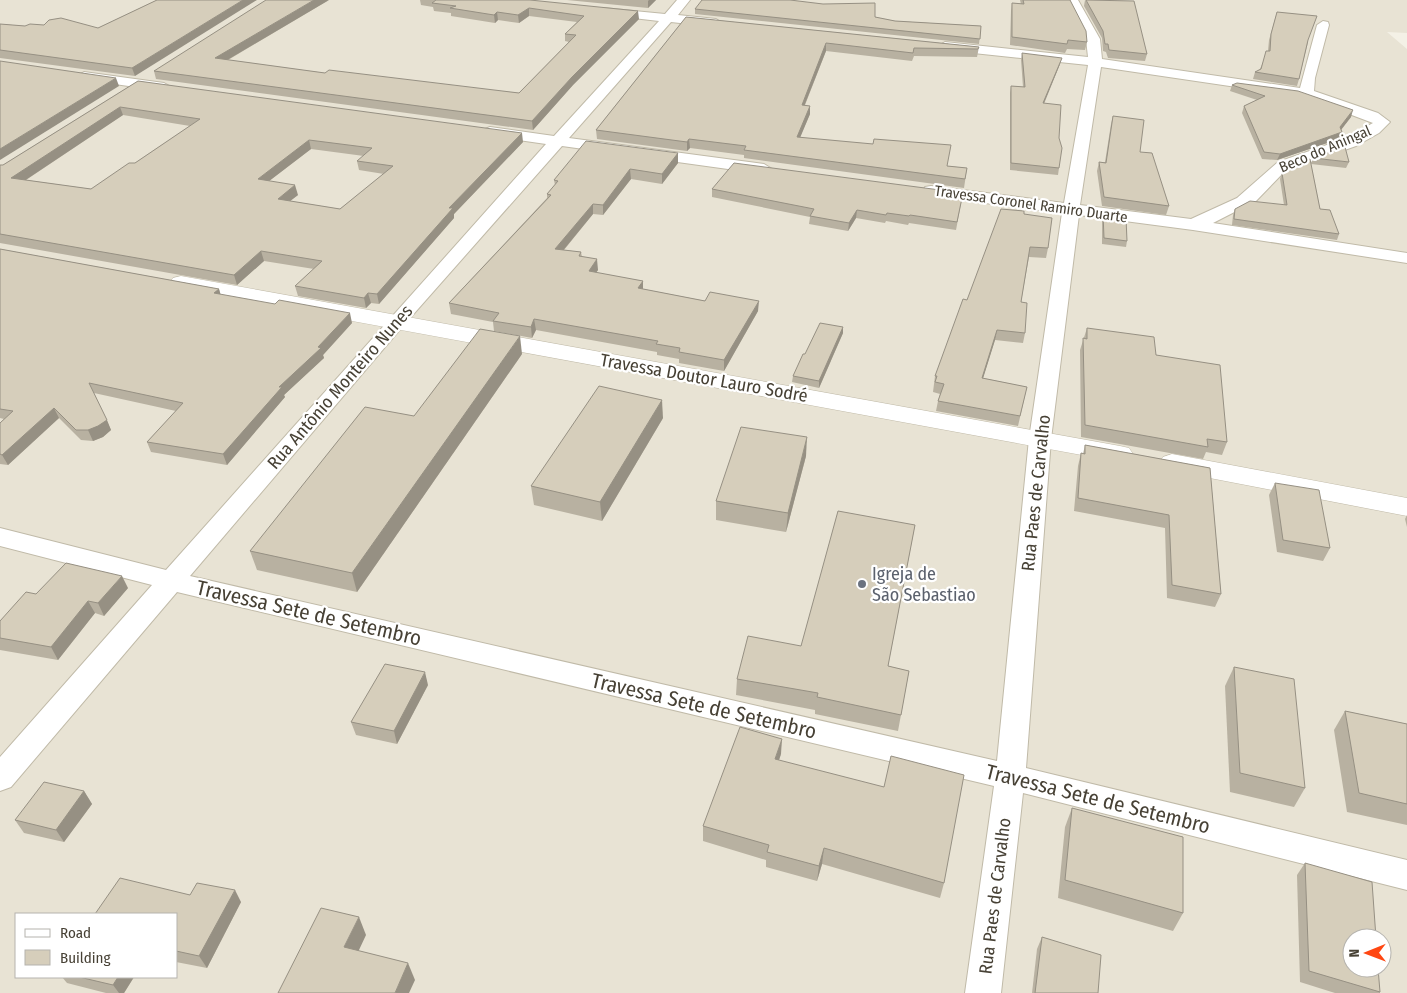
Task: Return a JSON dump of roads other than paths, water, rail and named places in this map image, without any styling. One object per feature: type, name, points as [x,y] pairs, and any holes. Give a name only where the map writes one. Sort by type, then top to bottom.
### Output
[{"type":"street","name":"Rua Antônio Monteiro Nunes","points":[[0,778],[396,322],[559,141],[666,17],[684,0]]},
{"type":"street","name":"Rua Paes de Carvalho","points":[[983,993],[1010,777],[1040,439],[1071,210],[1094,62],[1093,39],[1072,0]]},
{"type":"street","points":[[590,9],[725,24]]},
{"type":"street","points":[[929,45],[1094,62],[1307,93],[1308,78],[1323,25]]},
{"type":"street","points":[[69,73],[177,89]]},
{"type":"street","points":[[121,94],[154,73]]},
{"type":"street","name":"Beco do Aningal","points":[[1193,225],[1240,203],[1257,191],[1271,172],[1355,140],[1382,122],[1373,116],[1307,93]]},
{"type":"street","points":[[471,129],[776,170]]},
{"type":"street","name":"Travessa Coronel Ramiro Duarte","points":[[913,189],[1193,225],[1407,258]]},
{"type":"street","name":"Travessa Doutor Lauro Sodré","points":[[163,280],[1407,506]]},
{"type":"street","name":"Travessa Sete de Setembro","points":[[0,537],[172,581],[1010,777],[1407,875]]},
{"type":"place","name":"Igreja de São Sebastiao","points":[[862,584]]}]
